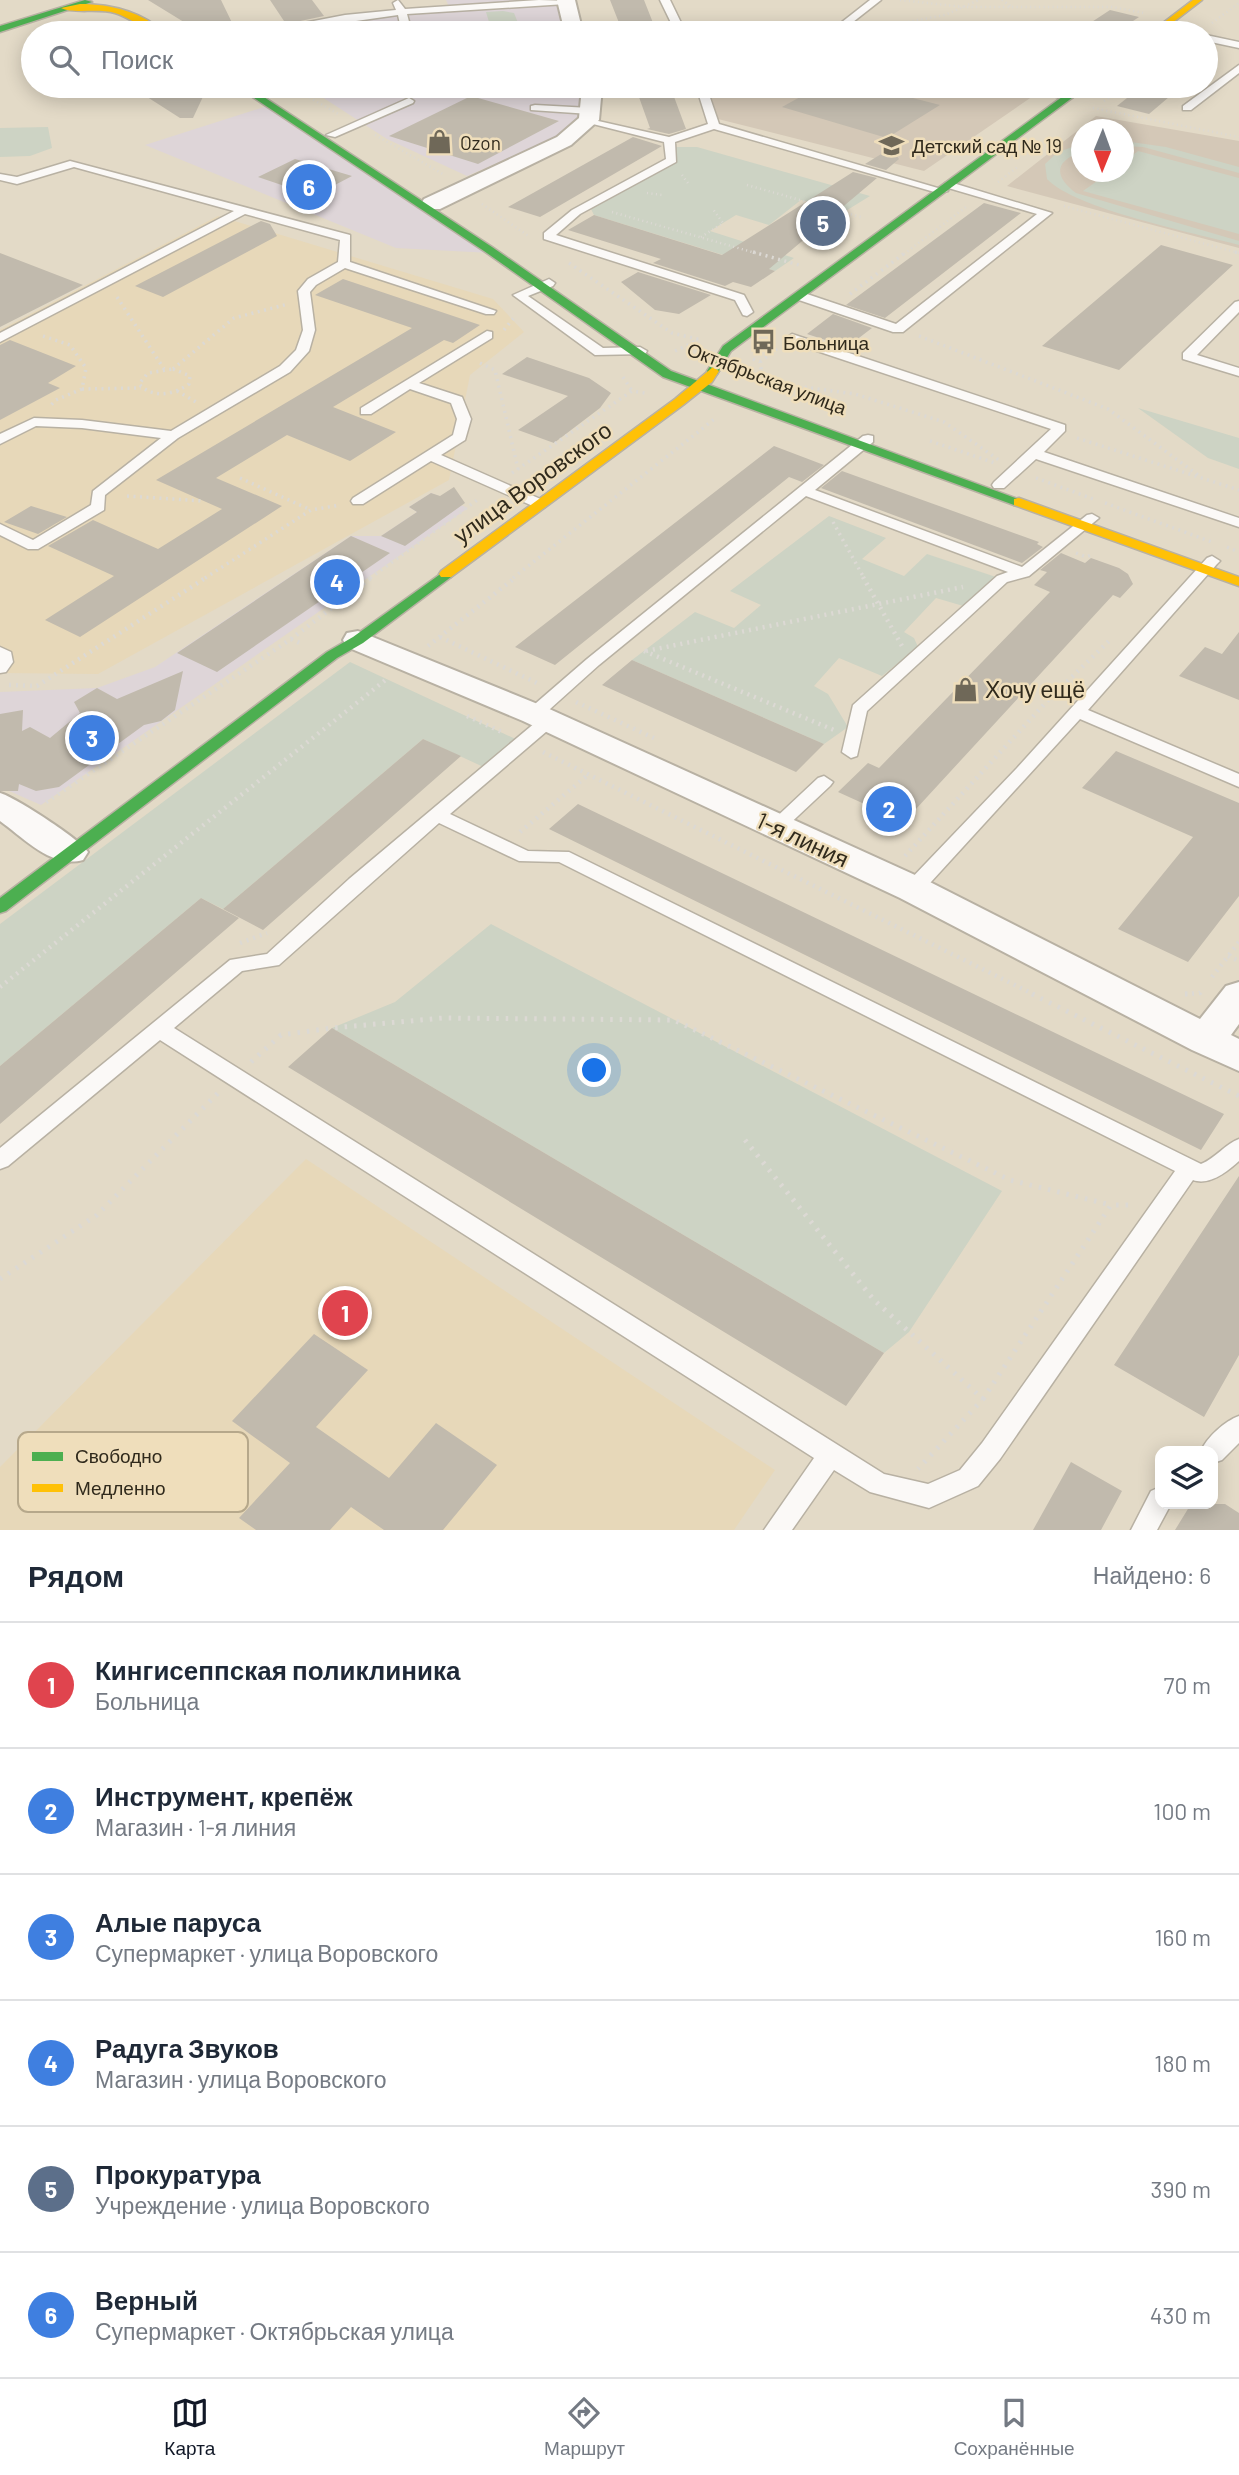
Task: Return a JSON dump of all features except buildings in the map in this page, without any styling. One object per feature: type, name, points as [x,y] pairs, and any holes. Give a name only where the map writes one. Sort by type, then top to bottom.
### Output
[{"type":"street","points":[[0,27],[83,0]]},
{"type":"street","points":[[0,27],[94,0]]},
{"type":"street","points":[[125,0],[132,8],[154,21]]},
{"type":"street","points":[[566,0],[571,21]]},
{"type":"street","points":[[1162,21],[1198,0]]},
{"type":"street","points":[[65,8],[91,5],[122,9],[142,21]]},
{"type":"street","points":[[259,98],[545,284]]},
{"type":"street","name":"Октябрьская улица","points":[[274,98],[643,351],[682,374],[864,442],[999,485],[1087,522],[1209,565],[1239,570]]},
{"type":"street","points":[[432,204],[564,141],[590,116],[591,98]]},
{"type":"street","name":"улица Воровского","points":[[0,907],[59,846],[345,647],[533,500],[704,382],[727,349],[1067,98]]},
{"type":"street","points":[[447,553],[533,500],[667,398],[682,374],[727,349]]},
{"type":"street","points":[[864,442],[1087,522]]},
{"type":"street","points":[[1209,565],[1239,582]]},
{"type":"street","name":"1-я линия","points":[[345,647],[399,674],[535,726],[776,827],[909,873],[1222,1048]]},
{"type":"street","points":[[5,806],[59,846]]},
{"type":"street","points":[[1222,1048],[1239,996]]},
{"type":"lane","points":[[327,21],[400,7],[566,0]]},
{"type":"lane","points":[[665,0],[675,21]]},
{"type":"lane","points":[[848,21],[876,0]]},
{"type":"lane","points":[[400,7],[404,21]]},
{"type":"lane","points":[[1218,41],[1239,45]]},
{"type":"lane","points":[[1218,84],[1239,68]]},
{"type":"lane","points":[[705,98],[714,126]]},
{"type":"lane","points":[[1187,108],[1200,98]]},
{"type":"lane","points":[[331,135],[409,101]]},
{"type":"lane","points":[[535,108],[590,116],[668,140],[714,126],[1046,212],[898,328],[800,296]]},
{"type":"lane","points":[[668,140],[673,160],[576,212],[548,236],[740,298],[747,312]]},
{"type":"lane","points":[[0,177],[17,181],[74,163],[346,238],[344,264]]},
{"type":"lane","points":[[0,338],[244,209]]},
{"type":"lane","points":[[0,529],[33,546],[99,506],[98,494],[173,435],[285,369],[302,351],[309,330],[304,291],[312,282],[344,264],[490,311]]},
{"type":"lane","points":[[545,284],[519,295],[600,352],[643,351]]},
{"type":"lane","points":[[1239,305],[1188,356],[1239,372]]},
{"type":"lane","points":[[366,411],[486,335]]},
{"type":"lane","points":[[792,338],[1060,428],[999,485]]},
{"type":"lane","points":[[358,501],[460,438],[464,419],[457,400],[408,384]]},
{"type":"lane","points":[[0,440],[34,422],[82,424],[173,435]]},
{"type":"lane","points":[[0,1160],[237,965],[272,960],[535,726],[593,662],[864,442]]},
{"type":"lane","points":[[1034,454],[1239,523]]},
{"type":"lane","points":[[430,455],[533,500]]},
{"type":"lane","points":[[805,491],[1024,573]]},
{"type":"lane","points":[[853,745],[859,709],[1002,579],[1024,573],[1087,522]]},
{"type":"lane","points":[[909,873],[1023,772],[1209,565]]},
{"type":"lane","points":[[0,652],[5,655],[5,662],[0,668]]},
{"type":"lane","points":[[1075,711],[1239,781]]},
{"type":"lane","points":[[776,827],[824,782]]},
{"type":"lane","points":[[437,815],[526,857],[562,856],[1200,1174],[1221,1165],[1239,1148]]},
{"type":"lane","points":[[159,1029],[878,1484],[929,1496],[969,1478],[991,1451],[1189,1168]]},
{"type":"lane","points":[[1218,1447],[1239,1427]]},
{"type":"lane","points":[[777,1530],[831,1455]]},
{"type":"lane","points":[[1144,1530],[1155,1509]]},
{"type":"path","points":[[900,0],[964,7],[1112,7],[1145,21]]},
{"type":"path","points":[[913,21],[946,15],[979,0]]},
{"type":"path","points":[[1002,0],[1012,7]]},
{"type":"path","points":[[1215,21],[1239,3]]},
{"type":"path","points":[[853,17],[868,21]]},
{"type":"path","points":[[311,98],[458,182],[461,190],[533,239]]},
{"type":"path","points":[[1108,98],[1093,108],[1239,137]]},
{"type":"path","points":[[833,307],[1023,163]]},
{"type":"path","points":[[747,185],[871,219]]},
{"type":"path","points":[[1058,204],[1239,253]]},
{"type":"path","points":[[589,205],[803,266]]},
{"type":"path","points":[[701,237],[723,223],[712,208]]},
{"type":"path","points":[[568,263],[672,333],[701,339],[760,362]]},
{"type":"path","points":[[107,282],[164,369]]},
{"type":"path","points":[[173,369],[234,318],[305,300]]},
{"type":"path","points":[[503,331],[530,303]]},
{"type":"path","points":[[19,328],[70,345],[86,368],[82,389]]},
{"type":"path","points":[[898,328],[1108,409],[1198,475]]},
{"type":"path","points":[[760,362],[792,338]]},
{"type":"path","points":[[487,353],[479,364],[495,370],[518,469]]},
{"type":"path","points":[[0,987],[399,674],[743,398],[761,381],[760,362]]},
{"type":"path","points":[[34,422],[56,400],[82,389],[141,388],[161,394],[185,388],[189,384],[190,376],[173,369],[164,369],[143,376],[139,384],[141,388]]},
{"type":"path","points":[[5,806],[40,805],[291,639],[518,469],[632,391],[625,378]]},
{"type":"path","points":[[761,381],[799,395]]},
{"type":"path","points":[[761,381],[855,394],[944,422],[1016,471]]},
{"type":"path","points":[[1056,431],[1239,490]]},
{"type":"path","points":[[927,439],[1213,542]]},
{"type":"path","points":[[240,478],[311,510]]},
{"type":"path","points":[[98,494],[202,501]]},
{"type":"path","points":[[0,685],[37,686],[311,510],[358,501]]},
{"type":"path","points":[[829,516],[911,662]]},
{"type":"path","points":[[1226,547],[1239,552]]},
{"type":"path","points":[[593,662],[1002,579]]},
{"type":"path","points":[[909,873],[1050,698],[1118,633]]},
{"type":"path","points":[[291,639],[345,647],[399,674]]},
{"type":"path","points":[[644,651],[853,745]]},
{"type":"path","points":[[461,713],[509,736],[499,745]]},
{"type":"path","points":[[535,726],[589,774],[1239,1096]]},
{"type":"path","points":[[503,846],[589,774]]},
{"type":"path","points":[[234,948],[244,940],[278,929]]},
{"type":"path","points":[[1139,1045],[1157,1014],[1174,995],[1200,993],[1239,942]]},
{"type":"path","points":[[1228,956],[1239,961]]},
{"type":"path","points":[[0,1279],[97,1215],[234,1077],[281,1035],[443,1018],[674,1020],[1010,1180],[1111,1205],[1163,1205]]},
{"type":"path","points":[[745,1140],[874,1300],[983,1399]]},
{"type":"path","points":[[899,1489],[983,1399],[1111,1205]]},
{"type":"shaded area","points":[[446,0],[558,0],[563,21],[339,21],[451,11]]},
{"type":"shaded area","points":[[324,98],[582,98],[574,130],[467,176],[387,139]]},
{"type":"shaded area","name":"Детский сад № 19","points":[[712,98],[1030,98],[924,171],[718,119]]},
{"type":"shaded area","points":[[267,106],[491,253],[396,248],[145,145]]},
{"type":"shaded area","points":[[1096,116],[1113,119],[1092,119]]},
{"type":"shaded area","points":[[1134,123],[1239,141],[1239,248],[1007,186],[1071,136],[1071,182],[1134,182]]},
{"type":"shaded area","points":[[218,216],[493,299],[524,332],[470,375],[449,480],[98,674],[0,673],[0,330]]},
{"type":"shaded area","points":[[431,493],[468,508],[41,805],[0,787],[0,692],[97,688],[155,667],[351,536],[381,536],[417,512],[409,507]]},
{"type":"shaded area","points":[[306,1159],[775,1470],[734,1530],[0,1530],[0,1467],[18,1449],[18,1512],[248,1512],[248,1432],[35,1432]]},
{"type":"green space","points":[[486,12],[514,13],[517,21],[489,21]]},
{"type":"green space","points":[[48,127],[52,148],[30,156],[0,157],[0,128]]},
{"type":"green space","points":[[1134,142],[1166,147],[1239,167],[1239,173],[1134,147]]},
{"type":"green space","points":[[670,147],[697,147],[870,196],[844,212],[801,200],[769,225],[736,215],[710,231],[794,258],[775,271],[594,215],[589,205],[672,160]]},
{"type":"green space","points":[[1071,147],[1071,157],[1065,160],[1060,170],[1064,181],[1076,193],[1239,241],[1239,245],[1108,210],[1061,190],[1047,179],[1045,164],[1058,152]]},
{"type":"green space","points":[[1138,151],[1239,178],[1239,234],[1083,191],[1096,182],[1134,182],[1134,154]]},
{"type":"green space","points":[[1138,408],[1239,438],[1239,469],[1208,458]]},
{"type":"green space","points":[[829,516],[886,538],[862,559],[904,576],[927,554],[1002,579],[970,608],[936,598],[904,632],[914,638],[918,647],[882,676],[839,658],[814,686],[828,694],[848,727],[824,744],[632,660],[695,612],[734,628],[761,605],[730,591]]},
{"type":"green space","points":[[350,662],[522,742],[490,770],[423,739],[223,909],[201,898],[0,1066],[0,924]]},
{"type":"green space","points":[[491,924],[1002,1191],[909,1332],[884,1353],[332,1028],[395,1002]]},
{"type":"traffic: fast","points":[[26,21],[88,2]]},
{"type":"traffic: fast","points":[[0,29],[21,23]]},
{"type":"traffic: fast","points":[[259,98],[488,249],[667,374],[1019,502]]},
{"type":"traffic: fast","points":[[713,371],[727,349],[1067,98]]},
{"type":"traffic: fast","points":[[0,907],[332,655],[358,640],[446,574]]},
{"type":"traffic: slow","points":[[1170,21],[1198,0]]},
{"type":"traffic: slow","points":[[65,8],[105,8],[126,13],[142,21]]},
{"type":"traffic: slow","points":[[446,574],[679,402],[708,379],[713,371]]},
{"type":"traffic: slow","points":[[1019,502],[1239,582]]},
{"type":"place","name":"Ozon","points":[[440,142]]},
{"type":"place","name":"Детский сад № 19","points":[[892,145]]},
{"type":"place","name":"Верный","points":[[309,187]]},
{"type":"place","name":"Прокуратура","points":[[823,223]]},
{"type":"place","name":"Больница","points":[[763,342]]},
{"type":"place","name":"Радуга Звуков","points":[[337,582]]},
{"type":"place","name":"Хочу ещё","points":[[965,689]]},
{"type":"place","name":"Алые паруса","points":[[92,738]]},
{"type":"place","name":"Инструмент, крепёж","points":[[889,809]]},
{"type":"place","name":"Кингисеппская поликлиника","points":[[345,1313]]}]
